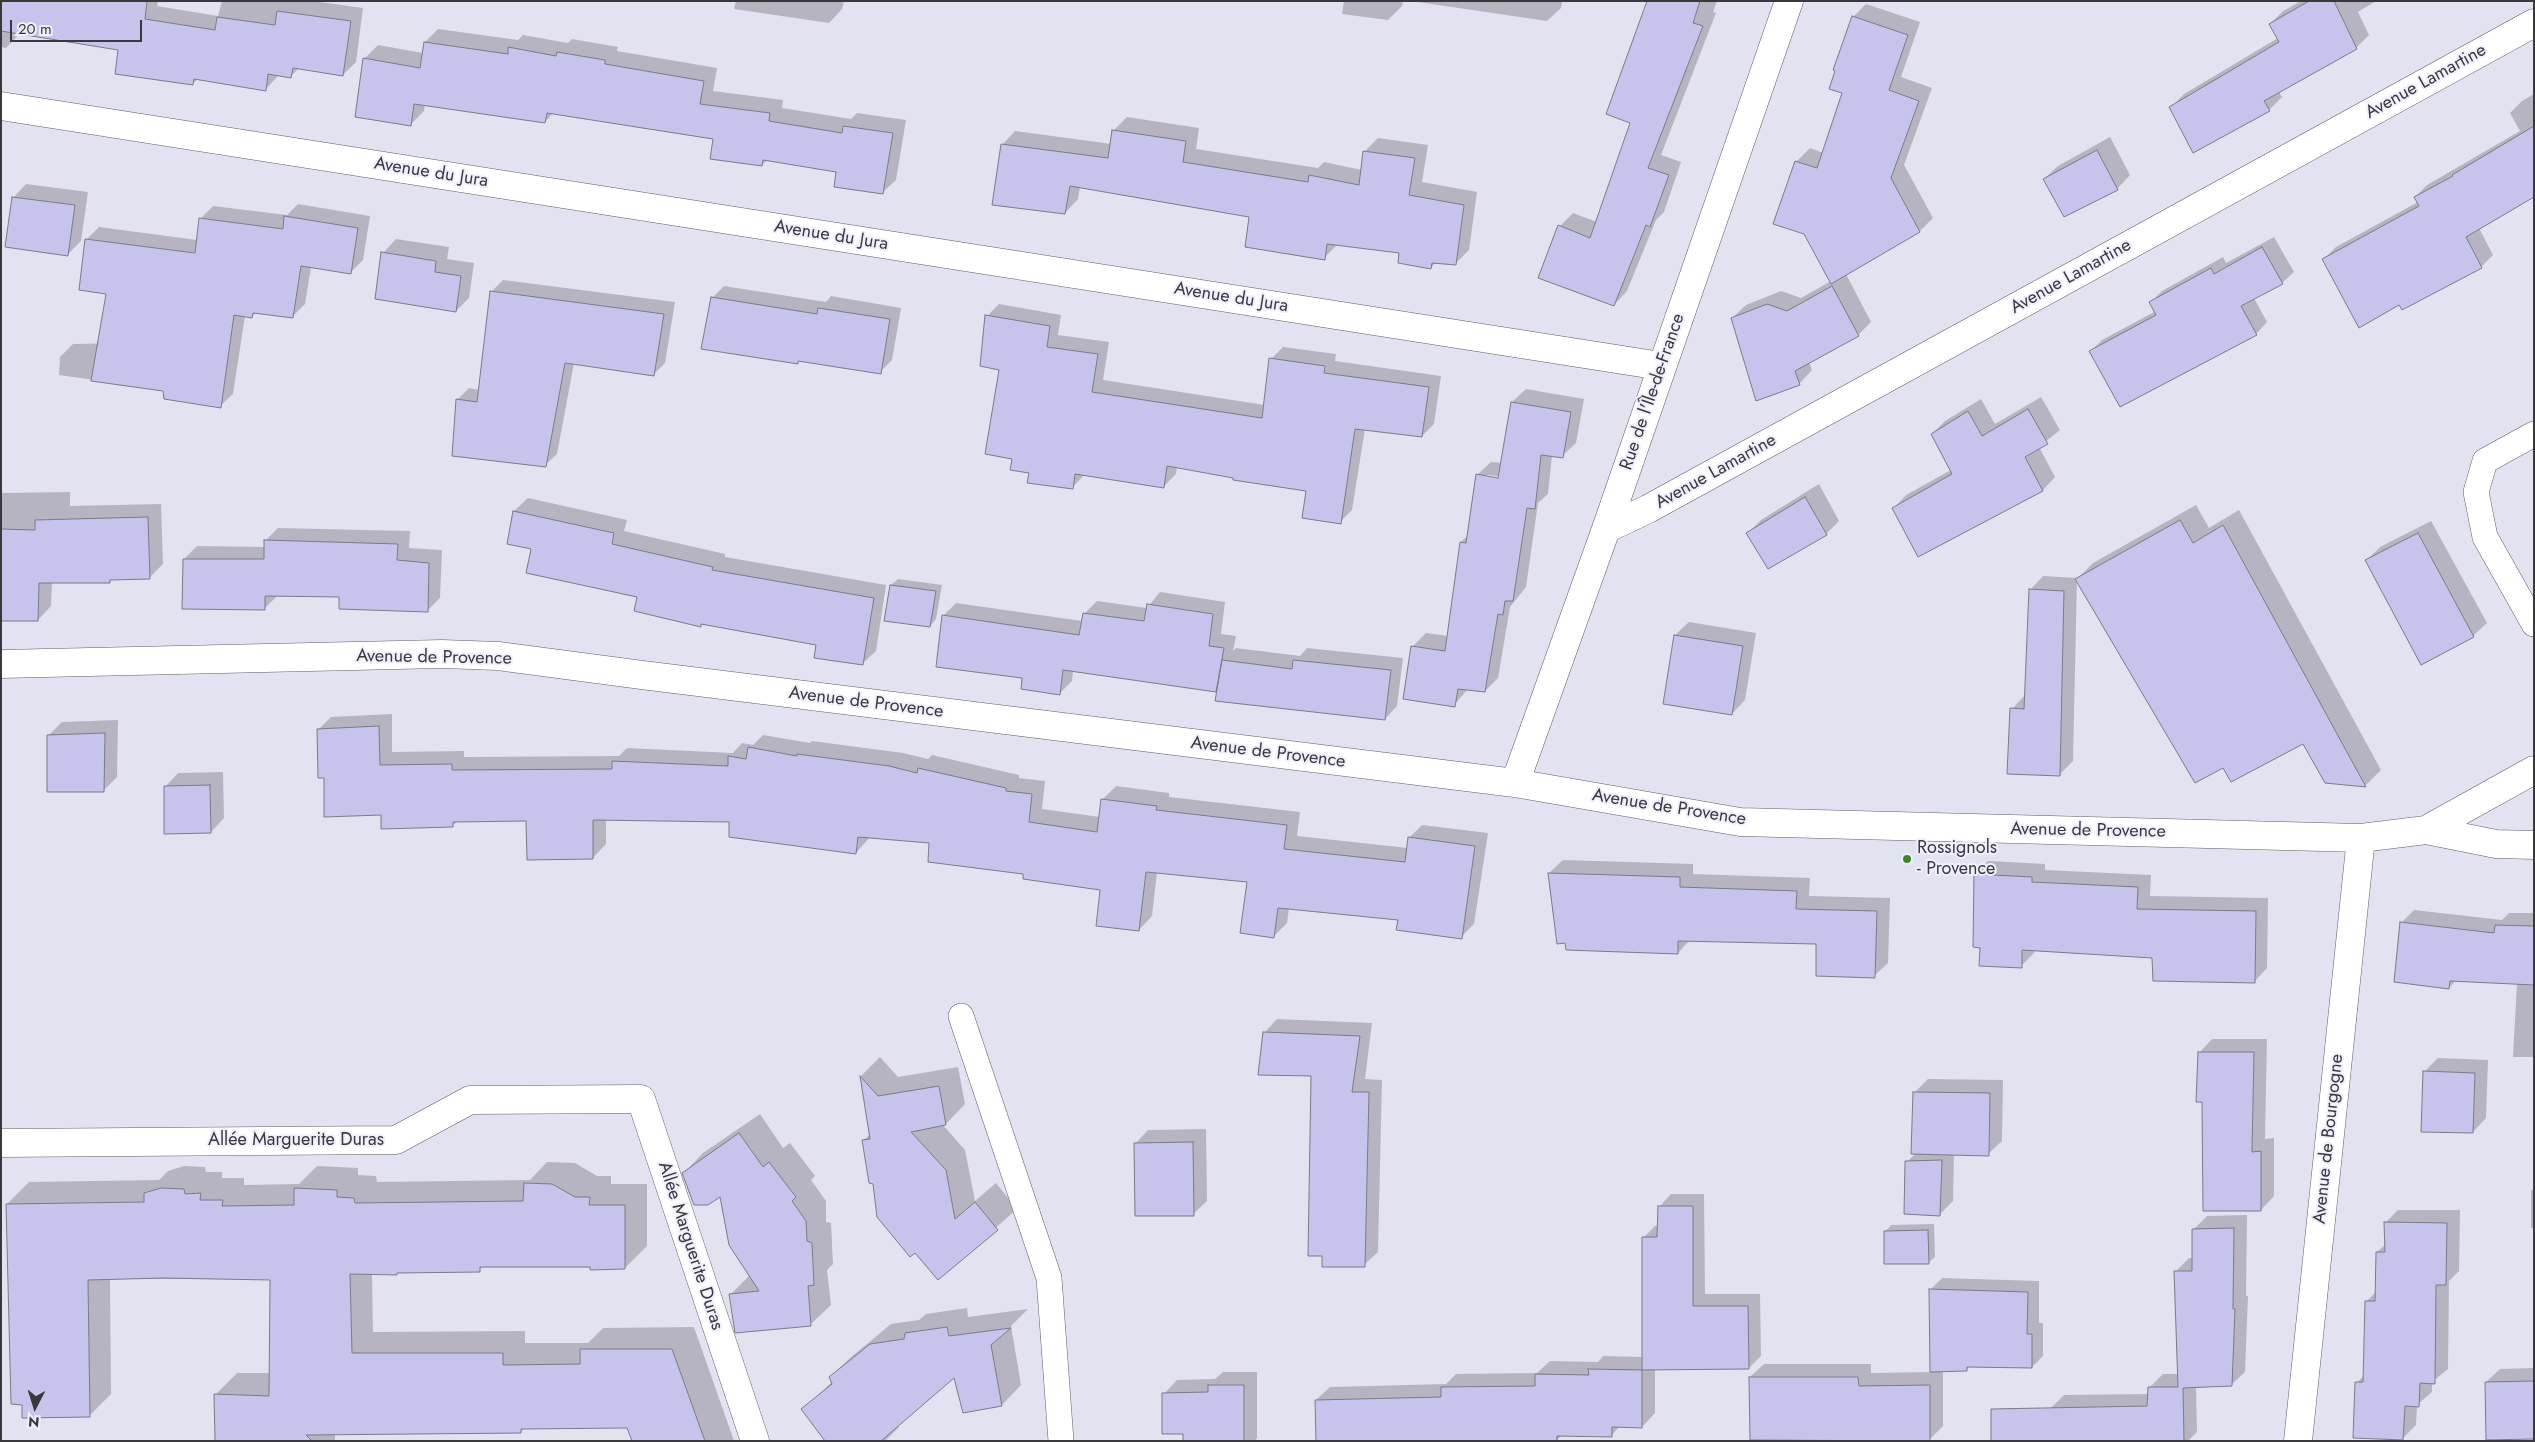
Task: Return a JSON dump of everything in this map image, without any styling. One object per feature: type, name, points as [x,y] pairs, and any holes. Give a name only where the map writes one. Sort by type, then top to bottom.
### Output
[{"type":"street","name":"Rue de l'Île-de-France","points":[[1514,783],[1606,529],[1789,1]]},
{"type":"street","name":"Avenue Lamartine","points":[[1606,529],[1657,505],[2534,23]]},
{"type":"street","name":"Avenue du Jura","points":[[1,106],[1661,366]]},
{"type":"street","name":"Avenue de Provence","points":[[1,664],[442,654],[498,656],[691,682],[1514,783],[1740,822],[2361,838],[2426,830],[2496,844],[2534,844]]},
{"type":"street","points":[[2426,830],[2534,770]]},
{"type":"street","name":"Avenue de Bourgogne","points":[[2298,1441],[2361,838]]},
{"type":"street","name":"Allée Marguerite Duras","points":[[1,1143],[396,1140],[470,1100],[641,1099],[755,1441]]},
{"type":"lane","points":[[2534,434],[2484,461],[2476,492],[2485,537],[2534,624]]},
{"type":"lane","points":[[961,1016],[1049,1278],[1061,1441]]},
{"type":"building","points":[[1,1],[147,1],[145,19],[215,30],[217,17],[275,25],[277,11],[351,21],[343,76],[293,68],[291,78],[268,74],[266,91],[194,79],[193,85],[115,74],[118,50],[1,31]]},
{"type":"building","points":[[1647,1],[1700,1],[1693,23],[1703,26],[1648,168],[1669,175],[1650,227],[1646,225],[1614,306],[1538,278],[1558,225],[1590,238],[1630,123],[1606,114]]},
{"type":"building","points":[[2309,1],[2334,1],[2357,49],[2264,101],[2270,111],[2193,153],[2169,107],[2279,42],[2269,24]]},
{"type":"building","points":[[1852,16],[1908,35],[1889,90],[1919,101],[1891,178],[1920,232],[1831,284],[1804,234],[1773,224],[1795,161],[1817,168],[1842,93],[1829,89],[1835,71],[1833,70]]},
{"type":"building","points":[[424,42],[508,54],[508,47],[556,56],[557,52],[605,60],[605,64],[704,81],[700,104],[770,113],[769,121],[842,133],[843,126],[893,133],[883,194],[834,187],[836,172],[763,160],[762,166],[710,159],[713,139],[547,113],[545,123],[414,104],[411,126],[355,117],[363,58],[420,68]]},
{"type":"building","points":[[2534,126],[2534,197],[2466,237],[2482,268],[2402,310],[2399,305],[2359,328],[2322,259],[2419,206],[2414,197],[2453,176]]},
{"type":"building","points":[[1112,130],[1186,141],[1183,162],[1308,182],[1309,175],[1359,185],[1363,151],[1415,158],[1409,195],[1464,205],[1456,265],[1432,263],[1431,269],[1398,263],[1399,253],[1327,244],[1325,260],[1245,247],[1249,217],[1070,186],[1065,214],[992,205],[1001,144],[1108,158]]},
{"type":"building","points":[[2097,150],[2118,190],[2064,217],[2043,179]]},
{"type":"building","points":[[12,197],[75,205],[68,256],[5,247]]},
{"type":"building","points":[[284,216],[358,228],[351,274],[301,266],[293,318],[253,313],[252,318],[234,315],[221,408],[164,399],[163,391],[91,381],[106,294],[79,290],[85,239],[195,253],[199,218],[283,229]]},
{"type":"building","points":[[2262,247],[2283,284],[2241,306],[2257,335],[2120,407],[2089,351],[2156,315],[2149,302],[2211,268],[2214,274]]},
{"type":"building","points":[[381,252],[436,261],[435,272],[461,276],[456,312],[375,299]]},
{"type":"building","points":[[1832,286],[1859,336],[1795,371],[1800,385],[1756,401],[1731,318],[1767,304],[1787,311]]},
{"type":"building","points":[[490,291],[664,314],[654,376],[565,363],[546,467],[452,456],[456,399],[477,402]]},
{"type":"building","points":[[711,297],[817,314],[818,308],[890,319],[881,374],[798,361],[798,364],[701,349]]},
{"type":"building","points":[[985,315],[1050,326],[1047,347],[1098,354],[1092,392],[1262,418],[1269,358],[1325,366],[1324,373],[1429,387],[1422,437],[1355,429],[1341,524],[1302,518],[1306,491],[1233,480],[1233,478],[1167,466],[1164,488],[1075,474],[1073,489],[1027,483],[1029,473],[1010,470],[1012,459],[985,454],[999,370],[980,366]]},
{"type":"building","points":[[1511,402],[1571,412],[1563,458],[1541,455],[1535,509],[1527,508],[1513,601],[1505,601],[1503,615],[1498,614],[1485,692],[1458,689],[1455,707],[1403,699],[1411,646],[1445,651],[1460,542],[1466,543],[1476,474],[1498,478]]},
{"type":"building","points":[[2028,409],[2048,444],[2025,457],[2043,491],[1918,557],[1892,508],[1952,474],[1931,434],[1968,411],[1982,436]]},
{"type":"building","points":[[1805,497],[1827,535],[1768,569],[1746,533]]},
{"type":"building","points":[[513,511],[614,533],[612,544],[713,567],[712,570],[874,598],[863,665],[814,658],[816,645],[701,624],[701,627],[634,611],[637,597],[526,573],[531,549],[507,544]]},
{"type":"building","points":[[148,517],[150,579],[110,580],[110,583],[39,583],[38,621],[1,621],[1,529],[35,530],[35,520]]},
{"type":"building","points":[[2180,520],[2193,543],[2223,525],[2366,787],[2325,783],[2303,744],[2231,782],[2223,768],[2195,783],[2075,579]]},
{"type":"building","points":[[2418,533],[2474,637],[2421,665],[2365,560]]},
{"type":"building","points":[[264,540],[398,544],[397,560],[429,563],[428,612],[339,609],[339,597],[265,596],[265,610],[182,609],[183,559],[264,559]]},
{"type":"building","points":[[890,585],[936,591],[930,627],[884,621]]},
{"type":"building","points":[[2029,589],[2064,591],[2060,776],[2007,774],[2010,708],[2024,709]]},
{"type":"building","points":[[1147,604],[1213,614],[1209,646],[1224,648],[1216,692],[1063,670],[1060,695],[1021,689],[1022,678],[936,667],[942,615],[1079,635],[1083,613],[1144,621]]},
{"type":"building","points":[[1674,635],[1743,646],[1732,715],[1663,704]]},
{"type":"building","points":[[1222,660],[1292,669],[1293,660],[1391,670],[1385,720],[1215,701]]},
{"type":"building","points":[[379,726],[380,765],[452,764],[452,770],[612,769],[612,761],[728,766],[728,756],[746,759],[748,747],[797,756],[797,754],[889,766],[917,773],[918,768],[1006,788],[1006,791],[1032,794],[1029,822],[1097,832],[1101,799],[1157,806],[1156,810],[1287,825],[1284,849],[1405,862],[1408,837],[1475,846],[1462,939],[1396,930],[1398,920],[1278,908],[1274,938],[1240,933],[1247,882],[1146,872],[1139,931],[1096,926],[1100,890],[1023,879],[1023,874],[928,862],[929,843],[858,837],[856,854],[729,837],[729,822],[593,820],[593,859],[527,860],[526,821],[453,822],[453,827],[381,829],[381,815],[324,817],[324,778],[318,778],[317,729]]},
{"type":"building","points":[[105,733],[104,792],[47,792],[47,735]]},
{"type":"building","points":[[210,785],[211,833],[164,834],[164,786]]},
{"type":"building","points":[[1548,873],[1680,877],[1680,887],[1797,891],[1796,909],[1877,911],[1875,978],[1816,976],[1816,944],[1678,941],[1678,954],[1566,950],[1565,943],[1557,944]]},
{"type":"building","points":[[1974,874],[2032,877],[2032,882],[2138,887],[2137,909],[2256,911],[2255,983],[2153,981],[2152,958],[2022,950],[2022,968],[1979,966],[1980,948],[1973,947]]},
{"type":"building","points":[[2400,922],[2494,933],[2495,925],[2534,926],[2534,985],[2450,981],[2449,989],[2394,982]]},
{"type":"building","points":[[1263,1032],[1360,1036],[1352,1092],[1369,1092],[1365,1267],[1322,1267],[1322,1256],[1308,1256],[1311,1076],[1258,1075]]},
{"type":"building","points":[[2198,1052],[2254,1052],[2252,1152],[2261,1151],[2261,1211],[2203,1211],[2202,1102],[2196,1102]]},
{"type":"building","points":[[2423,1071],[2475,1073],[2473,1133],[2421,1132]]},
{"type":"building","points":[[860,1076],[878,1096],[939,1086],[946,1125],[911,1132],[946,1170],[955,1219],[975,1202],[998,1230],[938,1280],[915,1253],[910,1257],[877,1217],[873,1184],[869,1183],[862,1140],[870,1139]]},
{"type":"building","points":[[1913,1092],[1990,1093],[1989,1156],[1911,1154]]},
{"type":"building","points":[[739,1133],[763,1167],[769,1162],[796,1197],[792,1201],[806,1221],[807,1241],[812,1243],[814,1285],[808,1286],[811,1326],[735,1333],[729,1294],[759,1291],[729,1245],[720,1197],[708,1205],[694,1205],[682,1173]]},
{"type":"building","points":[[1193,1142],[1194,1216],[1135,1216],[1134,1143]]},
{"type":"building","points":[[1942,1160],[1940,1216],[1904,1214],[1905,1161]]},
{"type":"building","points":[[524,1183],[552,1184],[575,1197],[590,1197],[589,1205],[625,1205],[625,1269],[590,1270],[590,1267],[480,1267],[480,1272],[397,1273],[397,1275],[350,1274],[352,1353],[503,1353],[503,1365],[580,1364],[580,1349],[672,1349],[705,1441],[632,1441],[627,1428],[521,1429],[521,1433],[306,1435],[312,1441],[215,1441],[214,1394],[269,1396],[270,1280],[163,1278],[88,1280],[90,1417],[22,1418],[22,1405],[11,1404],[6,1204],[144,1202],[144,1193],[161,1188],[184,1189],[185,1194],[201,1193],[200,1200],[223,1200],[222,1206],[294,1205],[294,1188],[337,1190],[337,1197],[354,1198],[355,1203],[523,1201]]},
{"type":"building","points":[[1658,1206],[1693,1206],[1693,1306],[1748,1306],[1749,1369],[1642,1370],[1642,1237],[1657,1237]]},
{"type":"building","points":[[2384,1222],[2447,1223],[2446,1285],[2436,1285],[2435,1384],[2420,1383],[2419,1407],[2405,1406],[2403,1440],[2353,1438],[2355,1382],[2363,1382],[2365,1301],[2375,1301],[2376,1252],[2385,1252]]},
{"type":"building","points":[[2234,1228],[2233,1309],[2235,1309],[2232,1386],[2183,1388],[2184,1441],[1991,1441],[1991,1409],[2147,1406],[2148,1387],[2178,1387],[2174,1271],[2192,1271],[2192,1229]]},
{"type":"building","points":[[1928,1230],[1929,1264],[1884,1264],[1884,1231]]},
{"type":"building","points":[[1929,1289],[2028,1292],[2027,1334],[2032,1334],[2032,1368],[1967,1367],[1967,1371],[1930,1372]]},
{"type":"building","points":[[947,1327],[949,1336],[1011,1328],[991,1345],[1002,1406],[963,1413],[954,1378],[881,1441],[825,1441],[801,1409],[832,1384],[829,1377],[870,1344],[904,1339],[905,1333]]},
{"type":"building","points":[[1588,1369],[1642,1370],[1642,1428],[1612,1427],[1612,1437],[1557,1436],[1557,1441],[1316,1441],[1315,1400],[1441,1397],[1441,1387],[1535,1386],[1535,1374],[1589,1375]]},
{"type":"building","points":[[1749,1377],[1858,1377],[1859,1386],[1930,1385],[1930,1441],[1750,1440]]},
{"type":"building","points":[[2534,1381],[2534,1439],[2486,1440],[2485,1382]]},
{"type":"building","points":[[1208,1385],[1244,1385],[1244,1441],[1183,1441],[1183,1434],[1162,1434],[1162,1393],[1208,1392]]},
{"type":"place","name":"Rossignols - Provence","points":[[1907,859]]}]
